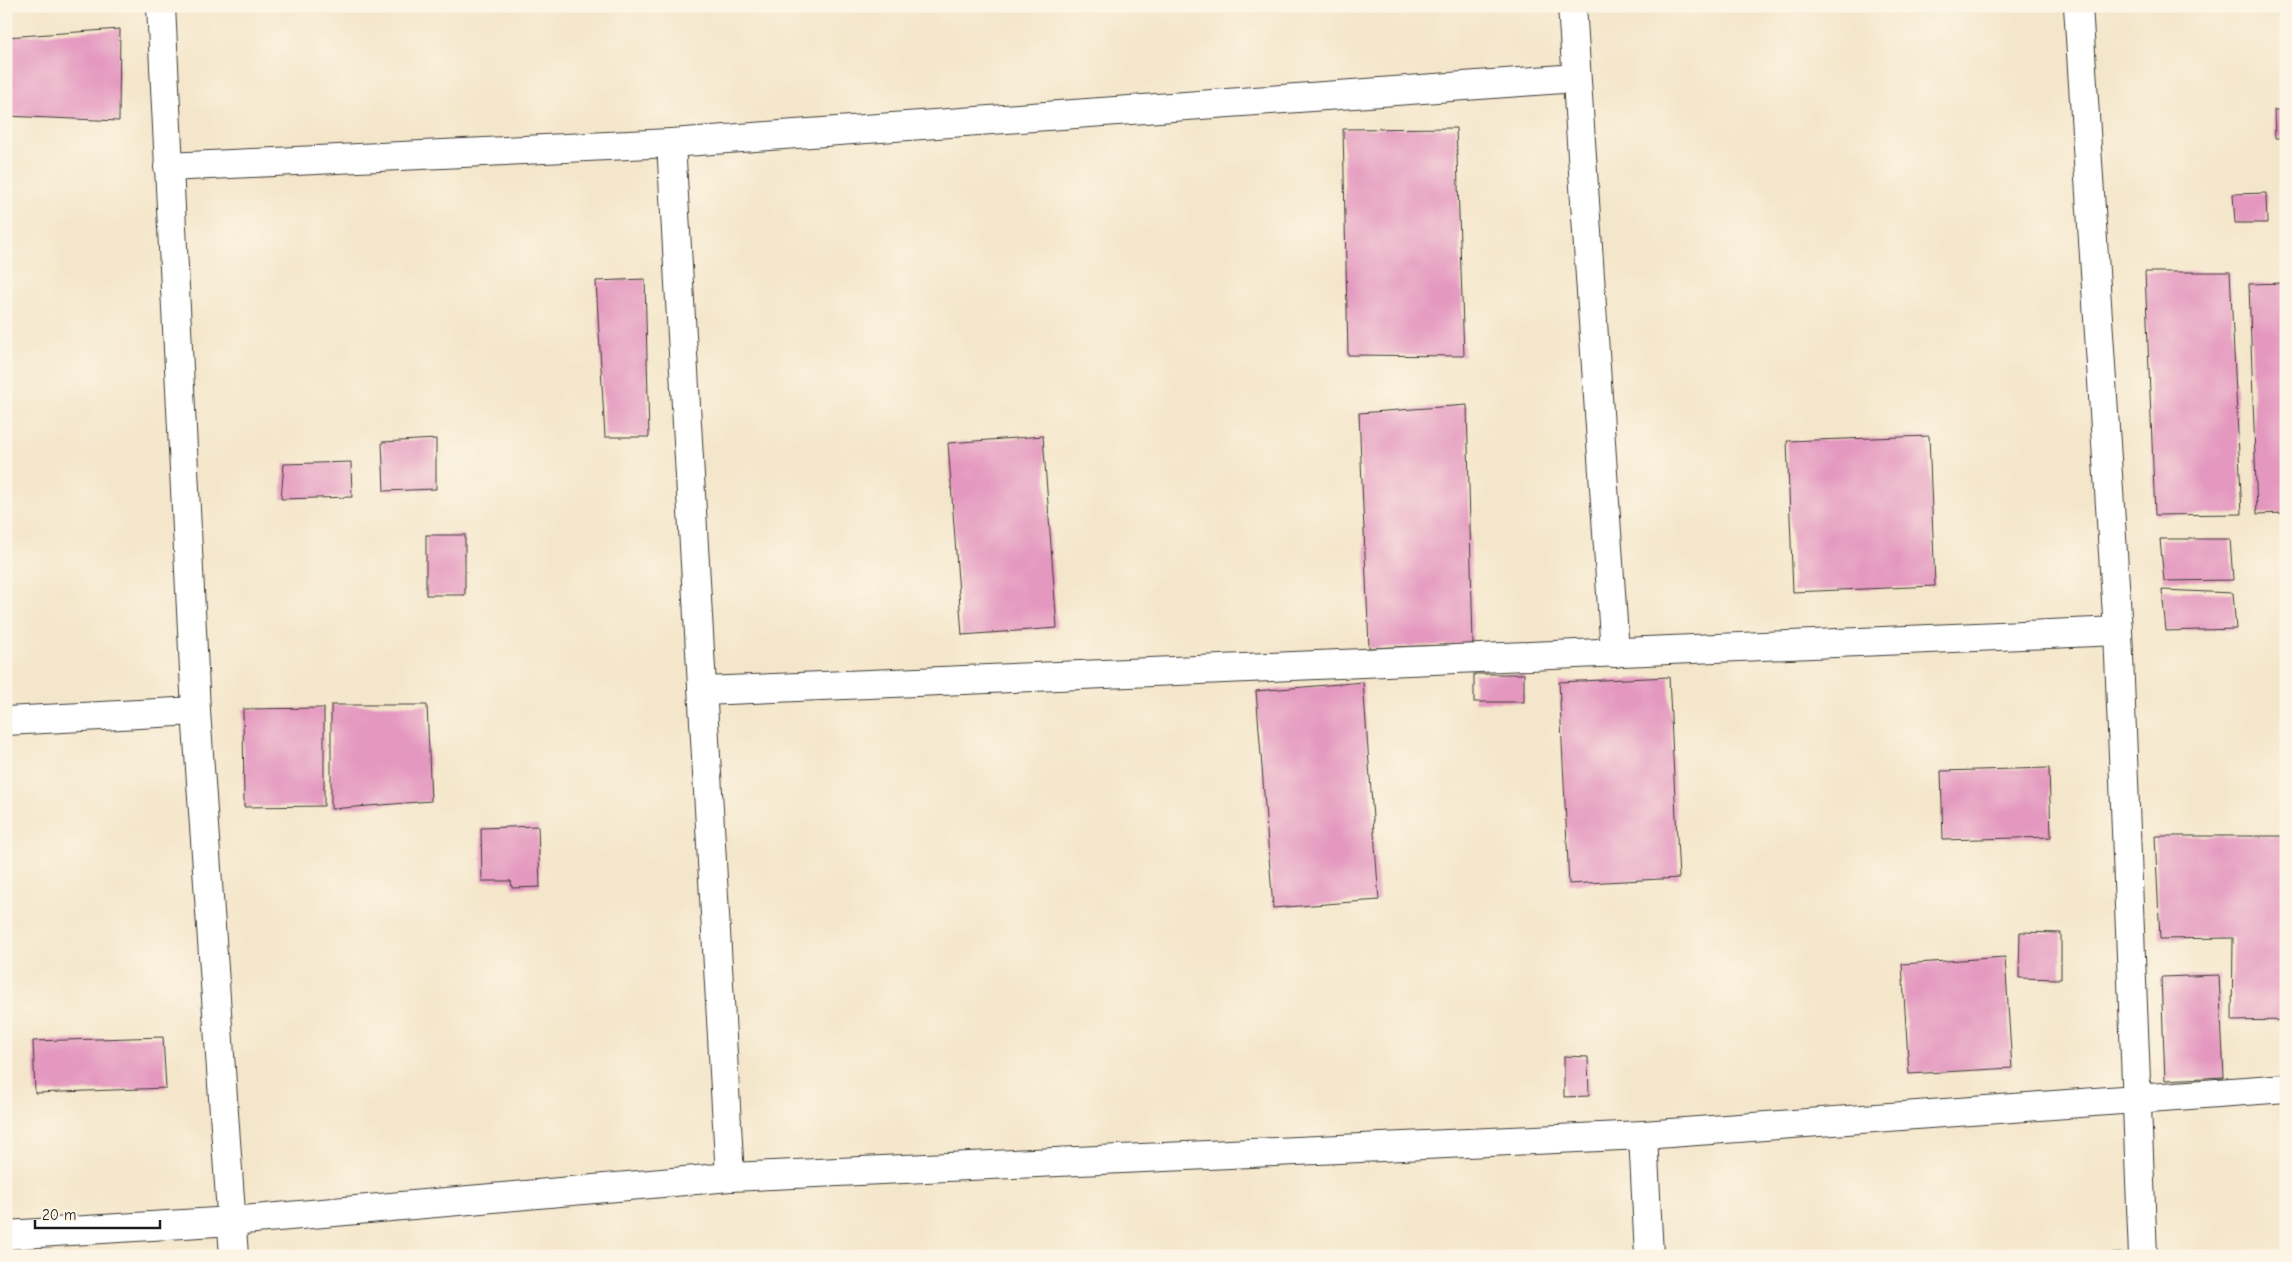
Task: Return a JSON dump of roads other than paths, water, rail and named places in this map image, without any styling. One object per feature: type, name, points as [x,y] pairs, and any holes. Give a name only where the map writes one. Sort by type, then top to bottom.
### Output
[{"type":"street","points":[[161,6],[196,711],[234,1256]]},
{"type":"street","points":[[1572,6],[1615,654]]},
{"type":"street","points":[[2078,6],[2118,631],[2135,1099],[2143,1256]]},
{"type":"street","points":[[168,167],[671,143],[1576,78]]},
{"type":"street","points":[[671,143],[730,1177]]},
{"type":"street","points":[[703,691],[1615,654],[2118,631]]},
{"type":"street","points":[[6,721],[196,711]]},
{"type":"street","points":[[6,1235],[232,1221],[730,1177],[1643,1135],[2286,1088]]},
{"type":"street","points":[[1643,1135],[1649,1256]]}]
